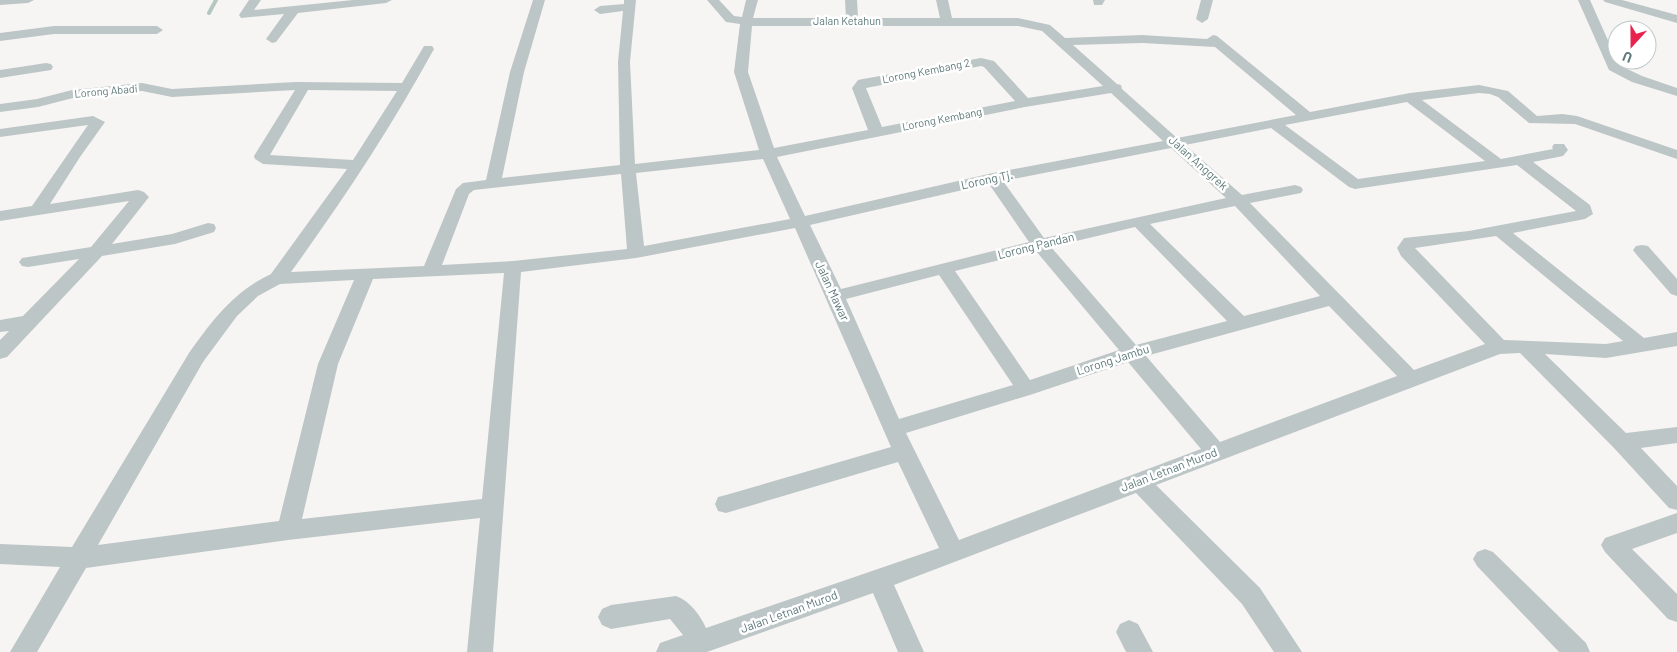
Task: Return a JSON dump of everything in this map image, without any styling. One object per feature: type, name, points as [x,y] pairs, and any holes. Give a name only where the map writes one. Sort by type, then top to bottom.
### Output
[{"type":"street","points":[[0,2],[28,0]]},
{"type":"street","points":[[255,0],[245,15],[386,0]]},
{"type":"street","points":[[493,182],[517,72],[536,15],[539,0]]},
{"type":"street","points":[[712,0],[730,18],[747,22]]},
{"type":"street","name":"Jalan Mawar","points":[[752,0],[747,22],[741,72],[768,154],[835,296],[893,430],[953,553]]},
{"type":"street","points":[[851,0],[852,21]]},
{"type":"street","points":[[942,0],[946,22]]},
{"type":"street","points":[[1202,19],[1207,0]]},
{"type":"street","points":[[1584,0],[1614,67],[1637,79],[1677,92]]},
{"type":"street","points":[[1610,0],[1677,19]]},
{"type":"street","points":[[600,10],[630,4],[624,62],[628,169],[636,253]]},
{"type":"street","points":[[272,39],[293,11]]},
{"type":"street","name":"Jalan Ketahun","points":[[747,22],[946,22]]},
{"type":"street","name":"Jalan Anggrek","points":[[946,22],[1030,23],[1046,28],[1116,88],[1238,200],[1335,298],[1411,379]]},
{"type":"street","points":[[0,37],[54,30],[157,30]]},
{"type":"street","points":[[1064,42],[1142,39],[1215,41],[1306,116]]},
{"type":"street","points":[[23,652],[196,358],[223,320],[245,297],[261,284],[277,278],[357,165],[428,49]]},
{"type":"street","name":"Lorong Kembang 2","points":[[876,131],[859,88],[863,83],[982,62],[989,64],[1025,103]]},
{"type":"street","points":[[0,74],[46,67]]},
{"type":"street","name":"Lorong Abadi","points":[[0,108],[38,103],[72,94],[142,87],[172,93],[299,87],[407,86]]},
{"type":"street","points":[[299,87],[262,156],[263,158],[357,165]]},
{"type":"street","name":"Lorong Kembang","points":[[768,154],[876,131],[1116,88]]},
{"type":"street","name":"Lorong Tj.","points":[[277,278],[365,276],[431,270],[513,267],[636,253],[800,222],[994,178],[1306,116],[1410,97],[1479,89],[1492,90],[1503,94],[1534,120],[1562,118],[1577,120],[1677,155]]},
{"type":"street","points":[[1410,97],[1498,164]]},
{"type":"street","points":[[0,133],[93,120],[98,122],[36,211]]},
{"type":"street","points":[[1273,123],[1355,184],[1498,164],[1558,153],[1561,152],[1559,147]]},
{"type":"street","points":[[431,270],[464,189],[469,186],[768,154]]},
{"type":"street","points":[[1500,347],[1407,252],[1406,248],[1410,242],[1498,230],[1586,212],[1584,208],[1520,160]]},
{"type":"street","points":[[994,178],[1040,245],[1216,452]]},
{"type":"street","name":"Lorong Pandan","points":[[835,296],[1139,222],[1238,200],[1295,190]]},
{"type":"street","points":[[0,216],[141,197],[96,252],[0,352]]},
{"type":"street","points":[[1139,222],[1240,323]]},
{"type":"street","points":[[28,262],[175,239],[208,228]]},
{"type":"street","points":[[1498,230],[1641,346]]},
{"type":"street","points":[[1642,250],[1677,290]]},
{"type":"street","points":[[480,652],[513,267]]},
{"type":"street","points":[[944,269],[1026,389]]},
{"type":"street","points":[[288,530],[328,364],[365,276]]},
{"type":"street","name":"Lorong Jambu","points":[[893,430],[1026,389],[1132,353],[1335,298]]},
{"type":"street","points":[[0,326],[28,322]]},
{"type":"street","name":"Jalan Letnan Murod","points":[[669,652],[760,623],[953,553],[1138,481],[1500,347],[1525,346],[1606,351],[1677,339]]},
{"type":"street","points":[[1525,346],[1622,442],[1677,501]]},
{"type":"street","points":[[1622,442],[1677,435]]},
{"type":"street","points":[[726,504],[904,452]]},
{"type":"street","points":[[1138,481],[1251,596],[1289,652]]},
{"type":"street","points":[[0,554],[80,558],[288,530],[492,507]]},
{"type":"street","points":[[1677,523],[1613,545],[1677,611]]},
{"type":"street","points":[[1485,559],[1577,652]]},
{"type":"street","points":[[880,579],[911,652]]},
{"type":"street","points":[[611,617],[676,608],[693,628],[699,642]]},
{"type":"waterway","points":[[209,13],[216,0]]}]
